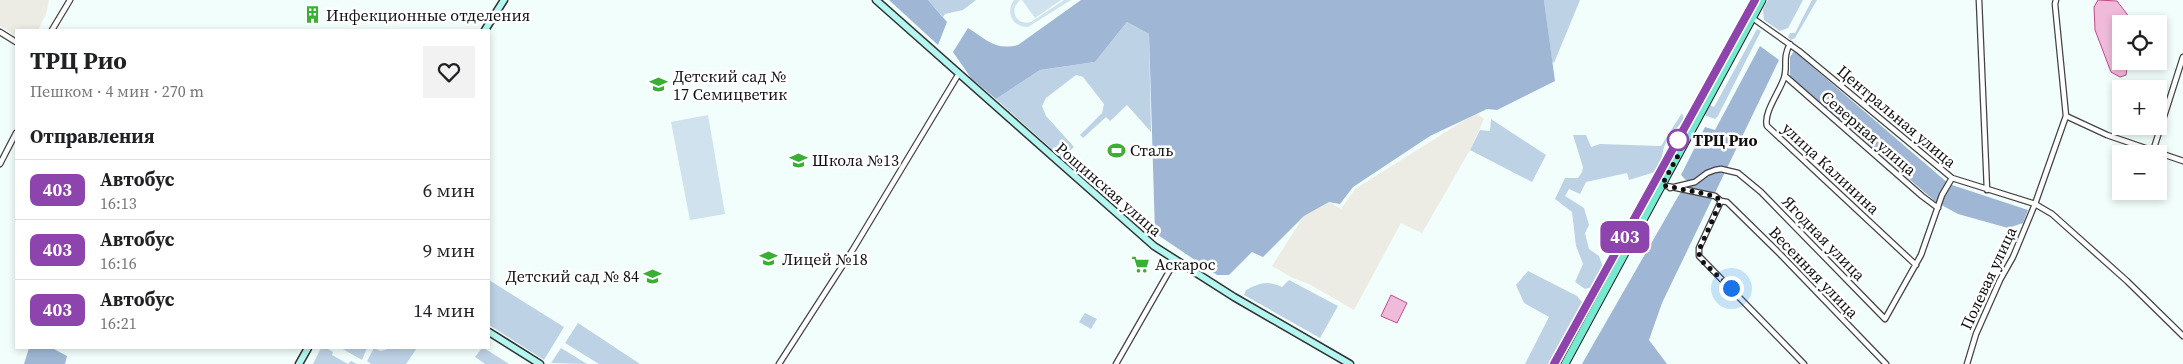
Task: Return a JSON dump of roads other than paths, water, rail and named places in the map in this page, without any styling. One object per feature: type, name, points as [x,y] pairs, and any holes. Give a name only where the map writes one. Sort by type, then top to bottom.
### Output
[{"type":"main road","points":[[486,29],[504,0]]},
{"type":"main road","name":"Рощинская улица","points":[[876,0],[1135,231],[1175,260],[1350,364]]},
{"type":"main road","points":[[1564,364],[1662,185],[1750,16],[1755,0]]},
{"type":"main road","points":[[1554,364],[1750,16],[1762,0]]},
{"type":"main road","points":[[490,333],[540,364]]},
{"type":"main road","points":[[299,364],[307,349]]},
{"type":"street","points":[[53,29],[70,0]]},
{"type":"street","points":[[1979,0],[1987,190]]},
{"type":"street","points":[[2056,0],[2066,116],[2107,135],[2136,145]]},
{"type":"street","name":"Центральная улица","points":[[1750,16],[1790,44],[1952,178],[2035,204],[2052,214],[2183,336]]},
{"type":"street","points":[[0,32],[15,41]]},
{"type":"street","points":[[1784,77],[1784,56],[1790,44]]},
{"type":"street","points":[[2155,145],[2183,57]]},
{"type":"street","points":[[779,364],[852,251],[958,74]]},
{"type":"street","name":"Северная улица","points":[[1784,77],[1938,208]]},
{"type":"street","name":"улица Калинина","points":[[1784,77],[1768,114],[1767,126],[1916,265]]},
{"type":"street","name":"Полевая улица","points":[[1967,364],[1976,334],[2000,280],[2013,257],[2035,204],[2066,116]]},
{"type":"street","points":[[0,164],[15,135]]},
{"type":"street","points":[[2167,156],[2183,161]]},
{"type":"street","name":"Ягодная улица","points":[[1670,188],[1695,182],[1706,173],[1721,169],[1743,176],[1885,319],[1916,265]]},
{"type":"street","points":[[1916,265],[1926,244],[1942,195],[1952,178]]},
{"type":"street","name":"Весенняя улица","points":[[1662,185],[1715,196],[1721,201],[1727,202],[1754,227],[1886,364]]},
{"type":"street","points":[[1721,201],[1698,254],[1703,262],[1755,312],[1804,364]]},
{"type":"street","points":[[1116,364],[1175,260]]},
{"type":"place","name":"Инфекционные отделения","points":[[312,15]]},
{"type":"place","name":"Детский сад № 17 Семицветик","points":[[659,85]]},
{"type":"place","name":"ТРЦ Рио","points":[[1678,140]]},
{"type":"place","name":"Сталь","points":[[1116,150]]},
{"type":"place","name":"Школа №13","points":[[798,160]]},
{"type":"place","name":"Лицей №18","points":[[768,259]]},
{"type":"place","name":"Аскарос","points":[[1141,264]]},
{"type":"place","name":"Детский сад № 84","points":[[653,276]]}]
